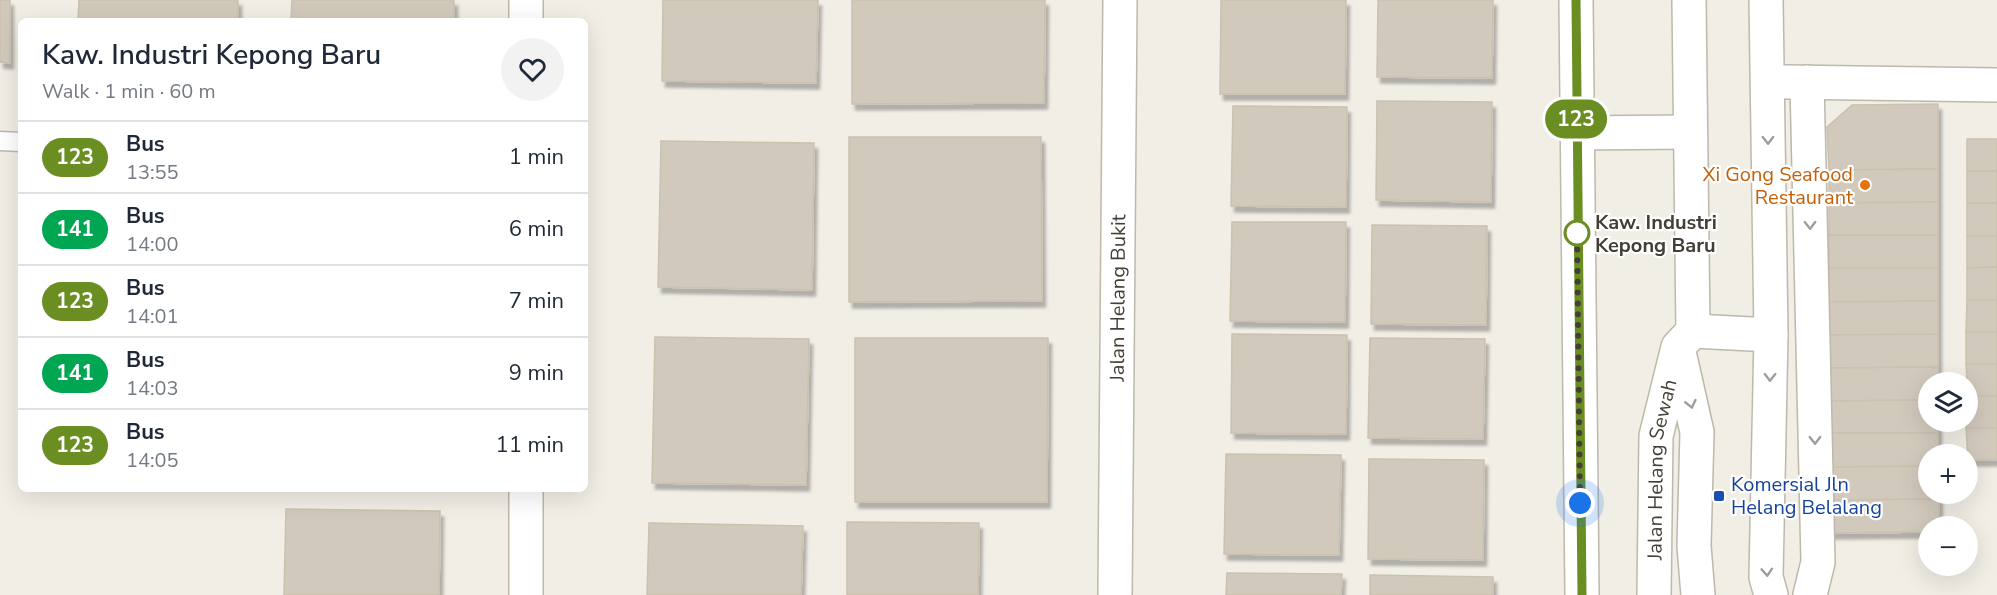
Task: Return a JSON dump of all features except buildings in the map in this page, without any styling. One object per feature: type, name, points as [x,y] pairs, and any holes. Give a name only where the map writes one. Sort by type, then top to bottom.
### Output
[{"type":"street","points":[[526,0],[526,18]]},
{"type":"street","name":"Jalan Helang Bukit","points":[[1115,595],[1120,0]]},
{"type":"street","points":[[1576,0],[1582,595]]},
{"type":"street","name":"Jalan Helang Sewah","points":[[1689,0],[1686,339],[1697,432],[1694,546],[1698,595]]},
{"type":"street","points":[[1766,0],[1771,335],[1766,577],[1772,595]]},
{"type":"street","points":[[1767,82],[1997,85]]},
{"type":"street","points":[[1807,82],[1818,562],[1826,595]]},
{"type":"street","points":[[1576,133],[1689,132]]},
{"type":"street","points":[[1686,339],[1771,335]]},
{"type":"street","name":"Jalan Helang Sewah","points":[[1654,595],[1656,436],[1686,339]]},
{"type":"street","points":[[526,492],[526,595]]},
{"type":"street","points":[[1810,595],[1818,562]]},
{"type":"lane","points":[[0,141],[18,142]]},
{"type":"bus line","name":"123","points":[[1576,0],[1582,595]]},
{"type":"place","name":"Xi Gong Seafood Restaurant","points":[[1865,185]]},
{"type":"place","name":"Kaw. Industri Kepong Baru","points":[[1577,233]]},
{"type":"place","name":"Komersial Jln Helang Belalang","points":[[1719,496]]},
{"type":"route","points":[[1577,233],[1577,225],[1580,503]]}]
